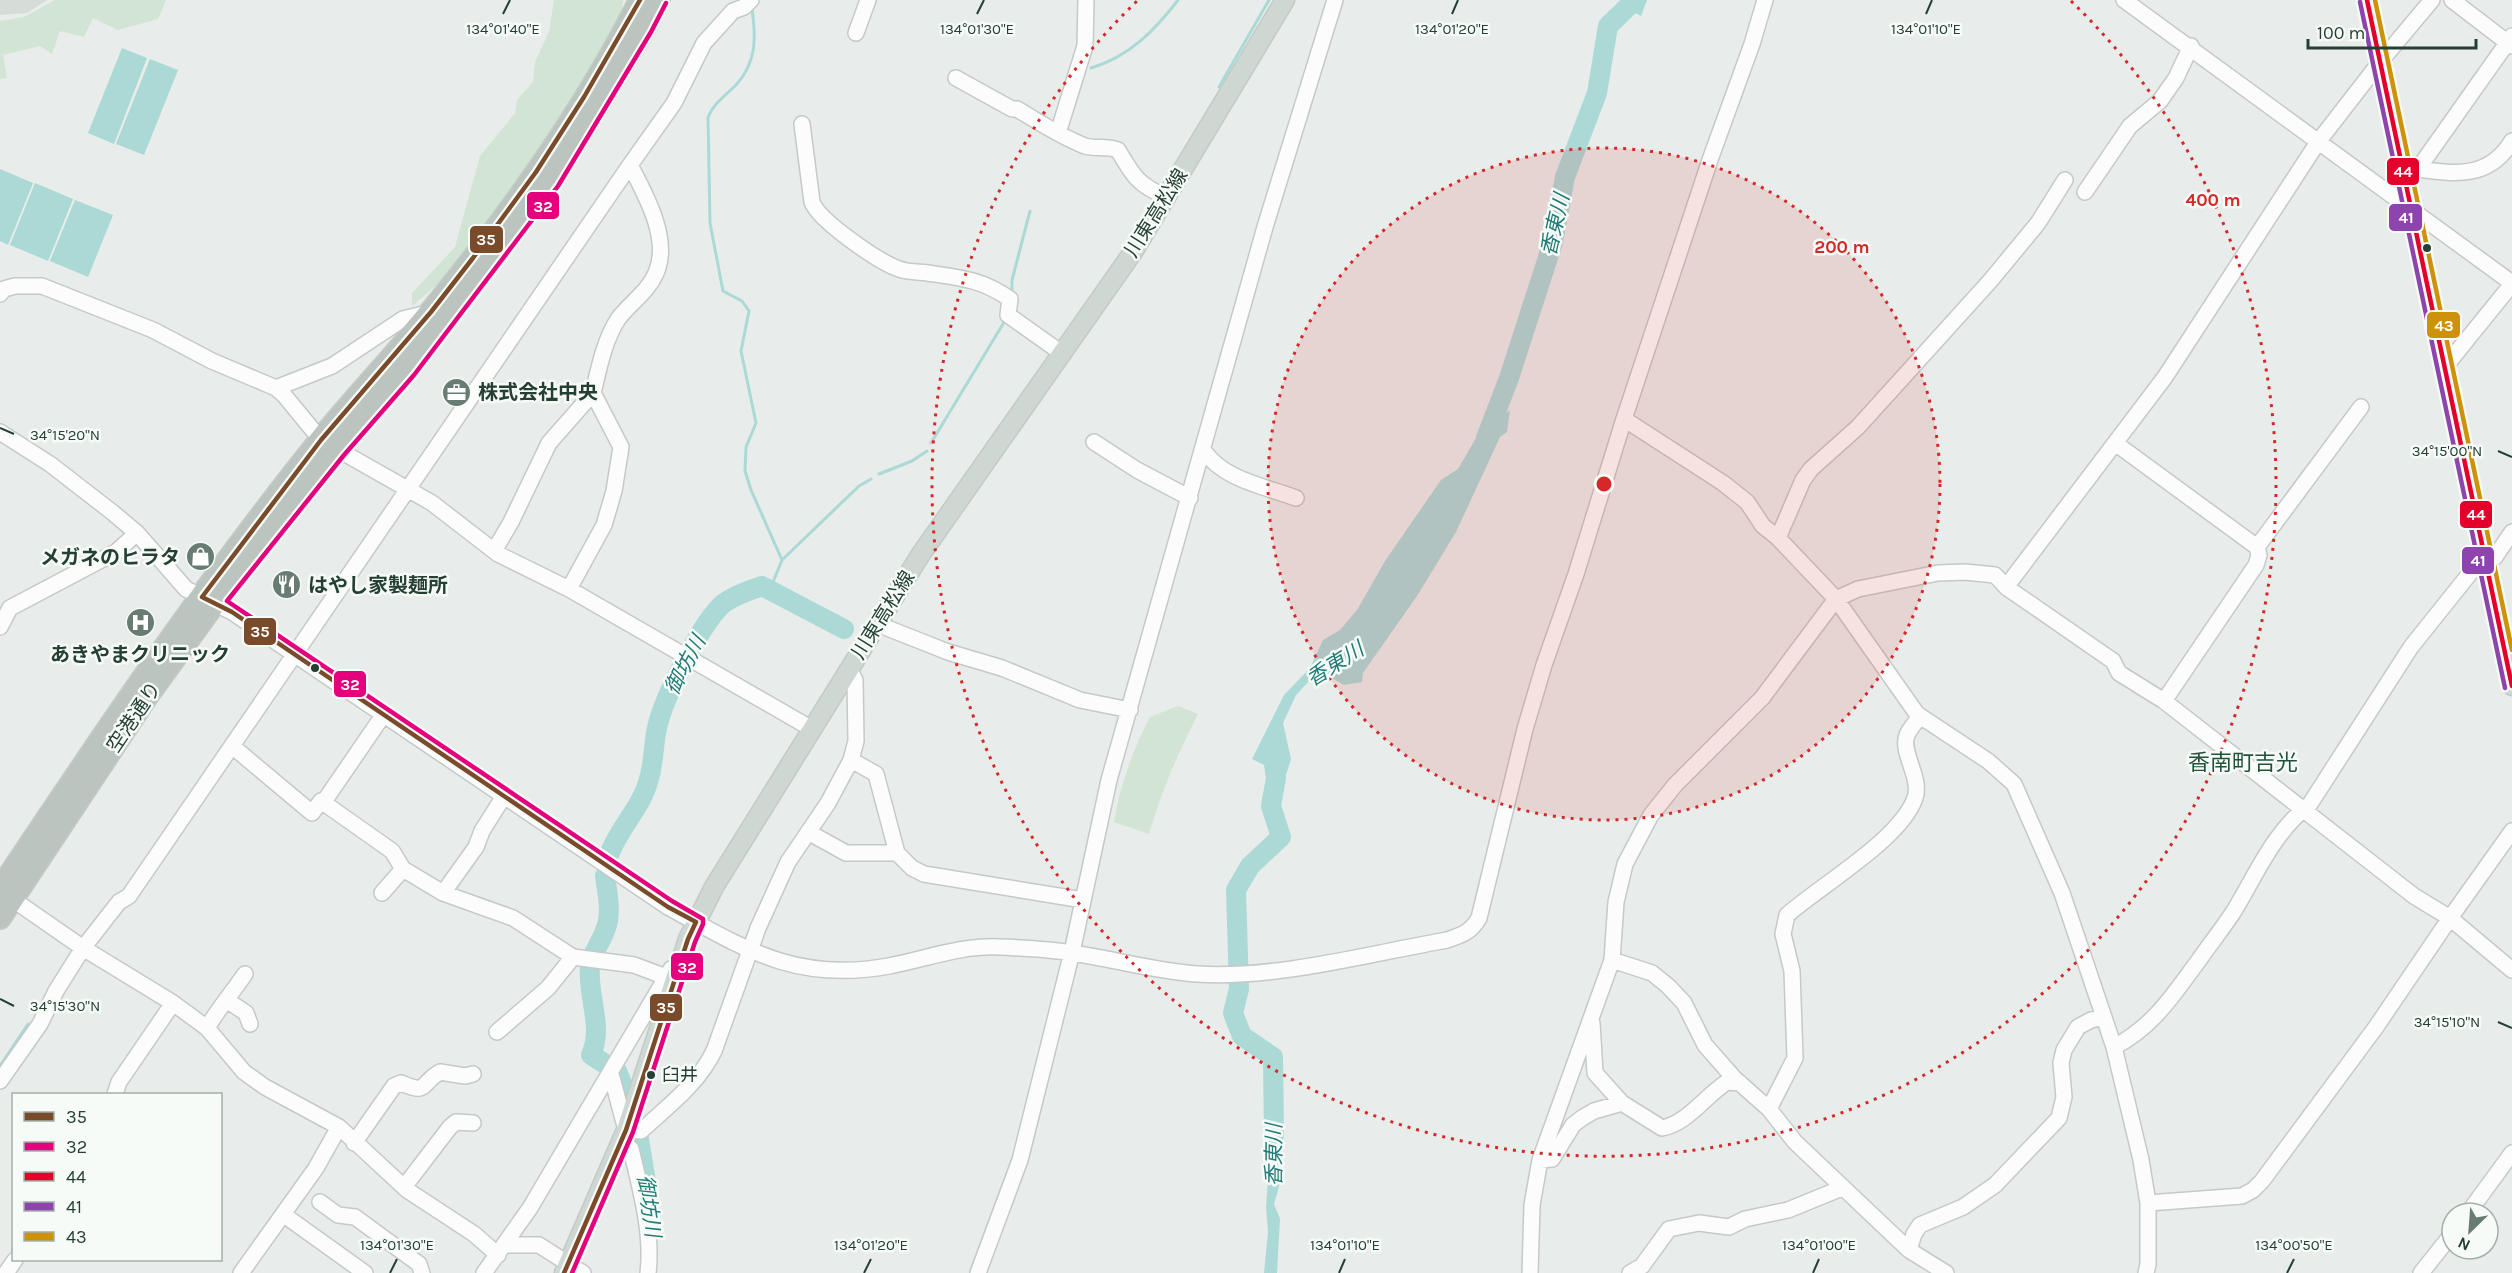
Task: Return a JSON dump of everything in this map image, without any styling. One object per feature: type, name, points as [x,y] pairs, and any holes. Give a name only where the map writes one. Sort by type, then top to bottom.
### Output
[{"type":"highway","name":"空港通り","points":[[0,918],[4,892],[134,688],[208,600],[329,445],[536,172],[584,97],[640,0]]},
{"type":"highway","name":"空港通り","points":[[329,445],[408,370],[552,182],[639,38],[659,0]]},
{"type":"main road","name":"川東高松線","points":[[572,1270],[624,1136],[688,939],[714,887],[921,554],[1133,252],[1285,0]]},
{"type":"main road","points":[[2367,0],[2380,62],[2410,171],[2410,210],[2512,686]]},
{"type":"street","points":[[0,1081],[40,1024],[56,991],[83,948],[119,902],[129,896],[674,103],[704,43],[733,11],[744,7],[751,0]]},
{"type":"street","points":[[856,33],[868,0]]},
{"type":"street","points":[[1058,133],[1085,46],[1086,0]]},
{"type":"street","points":[[978,1273],[1020,1160],[1072,952],[1109,780],[1265,227],[1335,0]]},
{"type":"street","points":[[0,432],[50,464],[137,533],[186,589],[232,612],[295,653],[668,907],[751,951],[782,963],[838,972],[891,966],[957,949],[997,947],[1072,952],[1119,963],[1195,974],[1219,974],[1290,968],[1462,935],[1473,928],[1479,918],[1525,729],[1624,419],[1765,0]]},
{"type":"street","points":[[2124,0],[2191,46],[2410,210],[2512,283],[2444,368]]},
{"type":"street","points":[[2006,587],[2164,377],[2318,142],[2432,0]]},
{"type":"street","points":[[2410,171],[2510,41],[2451,0]]},
{"type":"street","points":[[2085,192],[2130,126],[2160,101],[2191,46]]},
{"type":"street","points":[[956,78],[1088,147],[1106,146],[1118,150],[1133,175],[1146,189],[1167,197]]},
{"type":"street","points":[[802,123],[815,210],[856,244],[899,269],[969,279],[990,286],[1010,299],[1008,315],[1063,354]]},
{"type":"street","points":[[2410,171],[2457,174],[2478,170],[2496,161],[2512,141]]},
{"type":"street","points":[[494,551],[517,512],[549,443],[593,393],[607,341],[619,318],[645,291],[657,272],[662,249],[650,203],[630,165]]},
{"type":"street","points":[[1778,538],[1803,480],[1811,469],[1858,427],[1991,280],[2038,223],[2065,180]]},
{"type":"street","points":[[0,294],[4,288],[42,286],[153,330],[212,361],[276,388],[329,445],[432,503],[494,551],[569,589],[812,729]]},
{"type":"street","points":[[276,388],[332,366],[403,319],[431,312]]},
{"type":"street","points":[[569,589],[604,525],[614,491],[621,447],[593,393]]},
{"type":"street","points":[[2164,701],[2256,565],[2259,555],[2258,548],[2361,407]]},
{"type":"street","points":[[1624,419],[1724,483],[1747,502],[1763,526],[1778,538],[1836,599],[1920,716],[1988,761],[2014,784],[2062,893],[2114,1047],[2141,1160],[2148,1203],[2149,1252],[2146,1273]]},
{"type":"street","points":[[1094,442],[1137,470],[1190,498]]},
{"type":"street","points":[[2115,443],[2258,548]]},
{"type":"street","points":[[1203,451],[1213,465],[1228,474],[1296,498]]},
{"type":"street","points":[[2114,1047],[2136,1036],[2155,1018],[2232,914],[2269,850],[2304,808],[2310,804],[2411,647],[2475,567],[2495,557],[2512,532]]},
{"type":"street","points":[[0,627],[5,603],[116,552],[137,533]]},
{"type":"street","points":[[1530,1273],[1532,1205],[1540,1160],[1612,960],[1616,902],[1625,864],[1651,815],[1675,785],[1762,698],[1836,599],[1858,590],[1938,573],[1965,572],[1995,575],[2006,587],[2113,661],[2119,674],[2164,701],[2414,896],[2450,918],[2512,970]]},
{"type":"street","points":[[877,624],[948,652],[1002,668],[1080,700],[1130,710]]},
{"type":"street","points":[[624,1136],[641,1131],[706,1067],[758,928],[788,862],[828,803],[851,760],[856,741],[855,680],[849,668]]},
{"type":"street","points":[[232,746],[312,813],[321,801],[323,802],[384,714]]},
{"type":"street","points":[[1769,1109],[1795,1058],[1792,971],[1782,934],[1788,915],[1883,841],[1911,807],[1916,796],[1917,784],[1906,736],[1920,716]]},
{"type":"street","points":[[851,760],[876,774],[897,853],[912,868],[924,874],[1083,900]]},
{"type":"street","points":[[443,893],[476,847],[482,831],[504,796]]},
{"type":"street","points":[[323,802],[392,851],[403,869],[443,893],[513,918],[573,957],[634,965],[666,977]]},
{"type":"street","points":[[2148,1203],[2242,1196],[2253,1190],[2376,1027],[2512,831]]},
{"type":"street","points":[[808,832],[846,853],[897,853]]},
{"type":"street","points":[[382,893],[403,869]]},
{"type":"street","points":[[4,892],[83,948],[173,1003],[207,1028],[244,1072],[265,1088],[339,1127],[404,1188],[501,1250],[539,1245],[572,1270]]},
{"type":"street","points":[[484,1273],[530,1208],[611,1074],[688,939]]},
{"type":"street","points":[[496,1032],[548,988],[573,957]]},
{"type":"street","points":[[1612,960],[1652,973],[1668,986],[1684,1003],[1705,1045],[1740,1083],[1769,1109],[1795,1142],[1909,1251],[1946,1273]]},
{"type":"street","points":[[207,1028],[217,1010],[228,1001],[245,974]]},
{"type":"street","points":[[228,1001],[246,1013],[250,1024]]},
{"type":"street","points":[[116,1093],[119,1082],[173,1003]]},
{"type":"street","points":[[1591,1017],[1595,1073],[1622,1103],[1662,1128],[1677,1122],[1727,1082],[1740,1083]]},
{"type":"street","points":[[1909,1251],[1914,1234],[1920,1225],[1963,1207],[1995,1185],[2059,1118],[2064,1097],[2061,1063],[2064,1050],[2079,1027],[2091,1020],[2104,1017]]},
{"type":"street","points":[[354,1143],[394,1086],[401,1083],[417,1090],[422,1089],[440,1072],[465,1076],[473,1074]]},
{"type":"street","points":[[611,1074],[624,1136],[635,1164],[650,1245],[648,1273]]},
{"type":"street","points":[[1540,1160],[1551,1159],[1573,1125],[1582,1118],[1622,1103]]},
{"type":"street","points":[[404,1188],[450,1127],[456,1122],[473,1123]]},
{"type":"street","points":[[242,1273],[316,1168],[339,1127]]},
{"type":"street","points":[[2477,1201],[2512,1153]]},
{"type":"street","points":[[1630,1273],[1642,1266],[1669,1229],[1699,1223],[1729,1227],[1745,1219],[1788,1210],[1842,1188]]},
{"type":"street","points":[[320,1202],[338,1215],[355,1217],[419,1264],[422,1273]]},
{"type":"street","points":[[284,1215],[365,1273]]},
{"type":"street","points":[[2421,1273],[2440,1249]]},
{"type":"shaded area","points":[[0,0],[47,0],[27,13],[0,15]]},
{"type":"green space","points":[[55,0],[166,0],[158,19],[118,30],[93,18],[84,37],[60,31],[52,54],[40,46],[3,55],[7,78],[0,79],[0,21],[24,17]]},
{"type":"green space","points":[[554,0],[623,0],[621,17],[573,105],[464,262],[412,306],[412,293],[455,247],[480,156],[515,113],[517,100],[533,82],[535,62],[549,32]]},
{"type":"green space","points":[[1178,706],[1198,714],[1170,773],[1149,834],[1114,822],[1128,768],[1150,717]]},
{"type":"water","points":[[1624,0],[1647,0],[1641,16],[1632,11],[1624,12],[1612,27],[1603,25],[1608,12]]},
{"type":"water","points":[[122,48],[147,58],[114,144],[88,133]]},
{"type":"water","points":[[150,59],[178,70],[144,155],[116,144]]},
{"type":"water","points":[[0,169],[33,183],[8,245],[0,241]]},
{"type":"water","points":[[35,183],[73,199],[48,261],[10,245]]},
{"type":"water","points":[[75,200],[113,215],[88,277],[50,261]]},
{"type":"water","points":[[1510,410],[1507,432],[1500,437],[1456,532],[1417,596],[1363,673],[1362,682],[1344,685],[1330,677],[1312,678],[1296,695],[1283,723],[1291,759],[1285,778],[1252,759],[1284,695],[1310,668],[1323,640],[1340,630],[1357,610],[1385,561],[1441,480],[1458,469],[1487,419],[1499,412],[1503,416]]},
{"type":"water","points":[[1282,1106],[1278,1134],[1281,1180],[1274,1204],[1280,1219],[1277,1273],[1264,1273],[1268,1232],[1266,1207],[1269,1168],[1266,1129],[1270,1112]]},
{"type":"waterway","points":[[1091,68],[1129,50],[1160,22],[1178,0]]},
{"type":"waterway","points":[[1219,87],[1269,0]]},
{"type":"waterway","name":"香東川","points":[[1486,438],[1509,378],[1553,242],[1565,177],[1597,93],[1608,26],[1635,0]]},
{"type":"waterway","points":[[752,9],[754,39],[748,67],[736,85],[717,103],[708,117],[710,223],[723,291],[742,301],[749,311],[741,351],[756,423],[746,447],[745,471],[782,560],[773,582],[767,588]]},
{"type":"waterway","points":[[1012,293],[1012,280],[1030,211]]},
{"type":"waterway","points":[[931,443],[1006,319]]},
{"type":"waterway","points":[[879,474],[912,461],[927,451]]},
{"type":"waterway","points":[[782,560],[859,486],[871,479]]},
{"type":"waterway","name":"御坊川","points":[[609,855],[645,792],[650,776],[657,728],[675,680],[705,626],[724,603],[737,595],[762,586],[844,629]]},
{"type":"waterway","name":"香東川","points":[[1271,744],[1276,778],[1271,806],[1281,837],[1250,866],[1236,890],[1239,989],[1233,1013],[1242,1036],[1273,1057],[1274,1135]]},
{"type":"waterway","name":"御坊川","points":[[605,876],[608,922],[590,967],[596,1022],[595,1044],[591,1055],[610,1067]]},
{"type":"waterway","points":[[0,1066],[28,1024]]},
{"type":"waterway","name":"御坊川","points":[[617,1071],[625,1091]]},
{"type":"waterway","name":"御坊川","points":[[639,1139],[648,1195]]},
{"type":"transit line","name":"35","points":[[564,1273],[626,1130],[688,939],[696,922],[668,907],[232,612],[202,597],[321,440],[431,312],[473,258],[536,172],[584,97],[640,0]]},
{"type":"transit line","name":"44","points":[[2367,0],[2512,686]]},
{"type":"transit line","name":"43","points":[[2375,0],[2512,650]]},
{"type":"transit line","name":"41","points":[[2360,2],[2505,688]]},
{"type":"transit line","name":"32","points":[[572,1273],[633,1132],[703,919],[672,901],[227,601],[344,455],[414,375],[558,186],[651,32],[666,3]]},
{"type":"place","name":"株式会社中央","points":[[457,392]]},
{"type":"place","name":"メガネのヒラタ","points":[[201,557]]},
{"type":"place","name":"はやし家製麺所","points":[[287,585]]},
{"type":"place","name":"あきやまクリニック","points":[[140,623]]},
{"type":"place","name":"臼井","points":[[651,1075]]},
{"type":"district","name":"香南町吉光","points":[[2243,763]]}]
